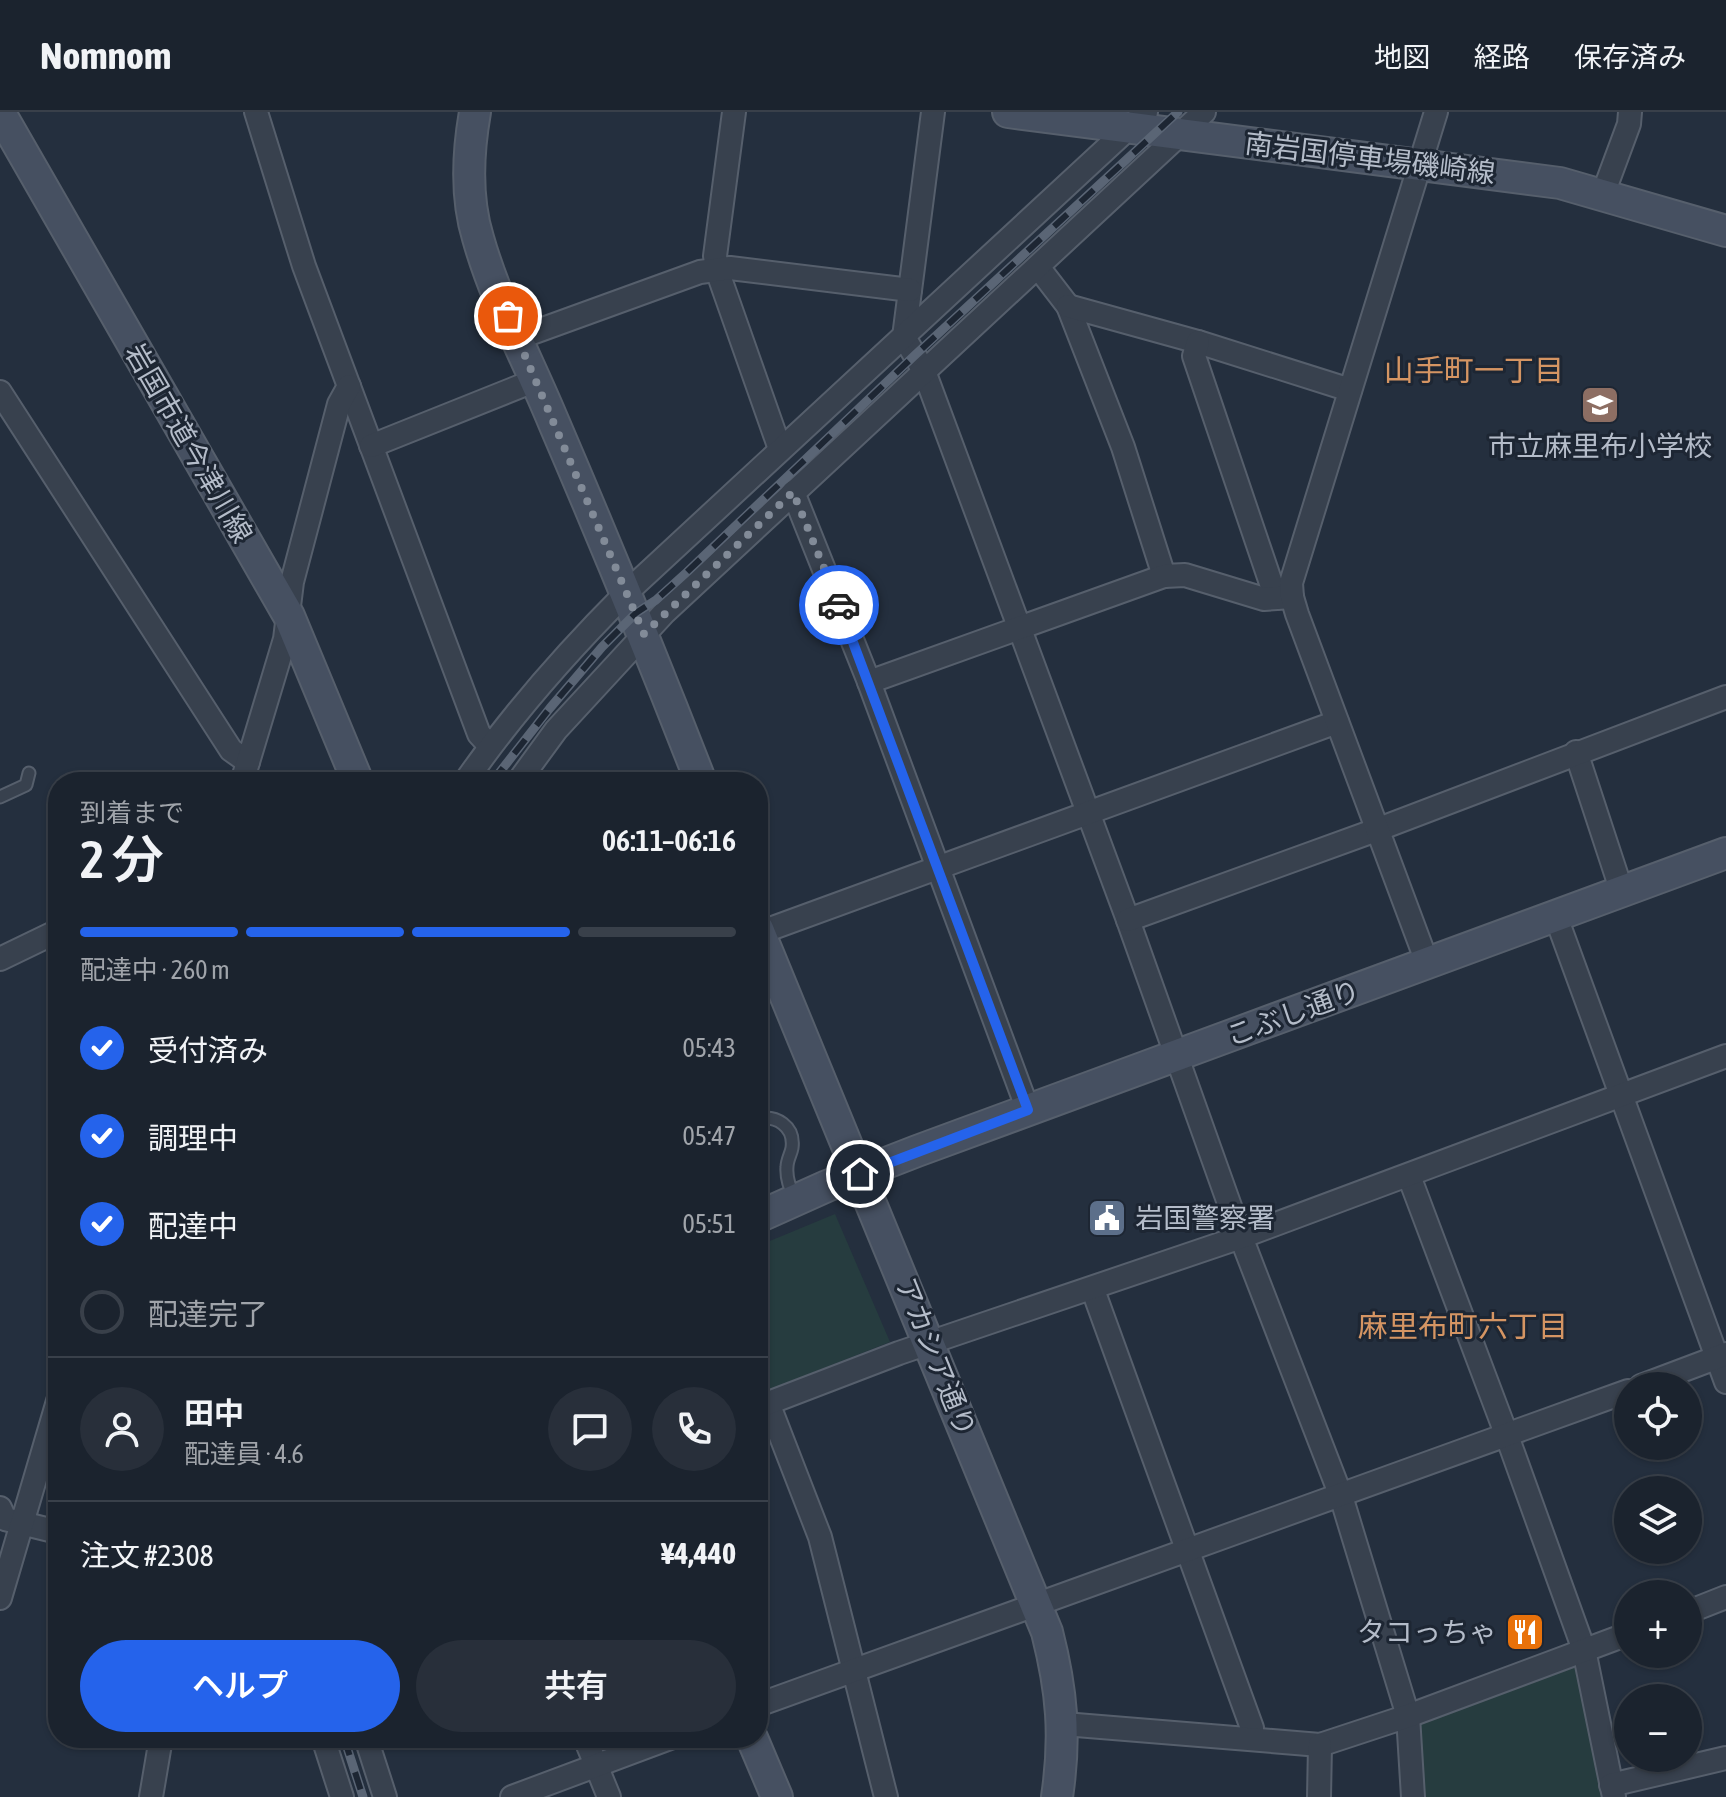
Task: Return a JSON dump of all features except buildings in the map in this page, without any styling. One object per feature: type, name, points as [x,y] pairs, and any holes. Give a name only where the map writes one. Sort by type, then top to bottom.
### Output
[{"type":"street","points":[[256,112],[304,266],[479,734],[490,746]]},
{"type":"street","points":[[475,112],[471,133],[470,191],[477,237],[644,634],[697,772]]},
{"type":"street","points":[[734,112],[715,256],[717,270],[780,449]]},
{"type":"street","points":[[933,112],[904,337],[924,371],[1128,920],[1241,1237],[1341,1496],[1408,1716],[1413,1797]]},
{"type":"street","name":"南岩国停車場磯崎線","points":[[1008,112],[1138,119],[1181,134],[1546,181],[1603,194],[1726,231]]},
{"type":"street","points":[[525,772],[556,730],[644,634],[1204,112]]},
{"type":"street","points":[[1284,598],[1436,112]]},
{"type":"street","points":[[1603,194],[1629,124],[1630,112]]},
{"type":"street","name":"岩国市道今津川線","points":[[0,113],[289,616],[354,772]]},
{"type":"street","points":[[472,772],[551,672],[626,593],[1138,119]]},
{"type":"street","points":[[1038,267],[1068,306],[1123,447],[1164,576]]},
{"type":"street","points":[[518,338],[700,272],[730,268],[910,290]]},
{"type":"street","points":[[1068,306],[1198,342],[1350,390]]},
{"type":"street","points":[[1198,342],[1194,356],[1284,598],[1379,829],[1428,965]]},
{"type":"street","points":[[371,446],[536,380]]},
{"type":"street","points":[[245,772],[285,639],[292,582],[339,404],[349,386]]},
{"type":"street","points":[[2,399],[245,772]]},
{"type":"street","points":[[793,492],[869,682],[1028,1110]]},
{"type":"street","points":[[869,682],[1164,576],[1185,575],[1264,599],[1284,598]]},
{"type":"street","points":[[1128,920],[1379,829],[1726,697]]},
{"type":"street","points":[[768,928],[1337,722]]},
{"type":"street","points":[[1576,752],[1622,892]]},
{"type":"street","name":"こぶし通り","points":[[768,1211],[1176,1054],[1428,965],[1726,853]]},
{"type":"street","points":[[1556,917],[1722,1356],[1726,1382]]},
{"type":"street","points":[[0,959],[48,936]]},
{"type":"street","name":"アカシア通り","points":[[768,953],[1047,1632],[1058,1675],[1064,1724],[1057,1797]]},
{"type":"street","points":[[768,1403],[899,1353],[931,1345],[1241,1237],[1726,1056]]},
{"type":"street","points":[[1409,1176],[1584,1650],[1613,1791],[1726,1758]]},
{"type":"street","points":[[1093,1290],[1189,1550],[1252,1728],[1252,1739]]},
{"type":"street","points":[[1679,1372],[1722,1356]]},
{"type":"street","points":[[768,1701],[1614,1396]]},
{"type":"street","points":[[768,1417],[820,1537],[886,1797]]},
{"type":"street","points":[[0,1598],[48,1434]]},
{"type":"street","points":[[0,1508],[5,1519],[48,1530]]},
{"type":"street","points":[[1702,1606],[1726,1597]]},
{"type":"street","points":[[1064,1724],[1320,1745],[1408,1716],[1614,1639]]},
{"type":"street","points":[[1319,1797],[1320,1745]]},
{"type":"street","points":[[151,1797],[159,1748]]},
{"type":"street","points":[[326,1748],[342,1797]]},
{"type":"street","points":[[369,1748],[385,1797]]},
{"type":"street","points":[[589,1748],[609,1797]]},
{"type":"street","points":[[512,1797],[644,1748]]},
{"type":"street","points":[[756,1748],[777,1797]]},
{"type":"lane","points":[[0,797],[26,785],[29,773]]},
{"type":"lane","points":[[768,1118],[776,1118],[788,1131],[792,1149],[788,1156],[787,1175],[795,1199]]},
{"type":"green space","points":[[835,1214],[890,1342],[768,1390],[768,1242]]},
{"type":"green space","points":[[1577,1662],[1606,1797],[1421,1797],[1418,1721]]},
{"type":"railway","points":[[500,772],[602,647],[636,613],[687,572],[914,356],[1178,112]]},
{"type":"railway","points":[[347,1748],[363,1797]]},
{"type":"way so far","points":[[508,316],[644,634],[793,492],[839,605]]},
{"type":"place","name":"市立麻里布小学校","points":[[1600,405]]},
{"type":"place","name":"岩国警察署","points":[[1107,1218]]},
{"type":"place","name":"タコっちゃ","points":[[1525,1632]]},
{"type":"district","name":"山手町一丁目","points":[[1474,370]]},
{"type":"district","name":"麻里布町六丁目","points":[[1463,1326]]},
{"type":"route","points":[[839,605],[1028,1110],[860,1174]]}]
